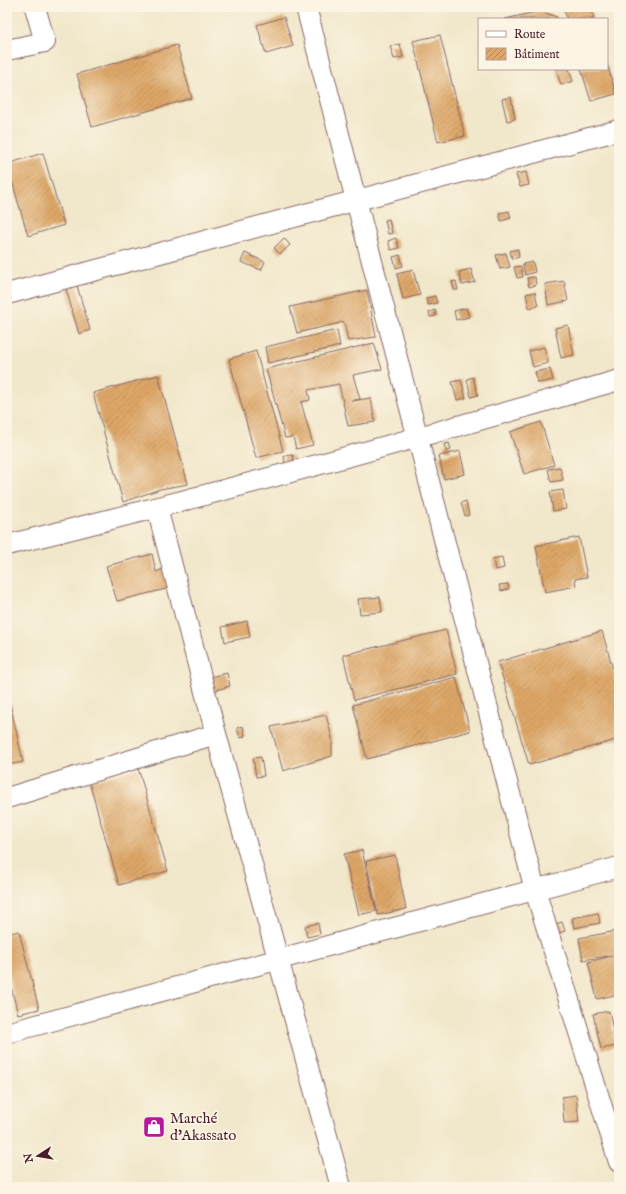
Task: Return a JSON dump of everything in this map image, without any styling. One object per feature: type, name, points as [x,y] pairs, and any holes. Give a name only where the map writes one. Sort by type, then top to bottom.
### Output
[{"type":"street","points":[[7,50],[45,42],[35,7]]},
{"type":"street","points":[[306,7],[535,890],[614,1130],[619,1162]]},
{"type":"street","points":[[7,294],[619,130]]},
{"type":"street","points":[[7,545],[157,508],[418,438],[619,380]]},
{"type":"street","points":[[157,508],[216,734],[341,1187]]},
{"type":"street","points":[[7,798],[216,734]]},
{"type":"street","points":[[7,1033],[619,868]]},
{"type":"building","points":[[563,7],[591,7],[594,18],[567,18]]},
{"type":"building","points":[[540,11],[557,17],[557,18],[509,18]]},
{"type":"building","points":[[284,17],[293,46],[266,54],[257,25]]},
{"type":"building","points":[[440,35],[465,136],[438,142],[413,41]]},
{"type":"building","points":[[400,44],[403,57],[394,59],[390,46]]},
{"type":"building","points":[[177,45],[192,98],[92,127],[77,74]]},
{"type":"building","points":[[608,67],[616,94],[591,101],[581,70],[608,70]]},
{"type":"building","points":[[556,70],[569,70],[573,81],[561,85]]},
{"type":"building","points":[[511,97],[515,119],[507,121],[502,99]]},
{"type":"building","points":[[43,153],[64,225],[28,236],[7,164]]},
{"type":"building","points":[[526,172],[529,185],[520,187],[516,174]]},
{"type":"building","points":[[509,211],[511,218],[501,221],[499,213]]},
{"type":"building","points":[[389,219],[392,233],[388,234],[385,220]]},
{"type":"building","points":[[284,238],[290,245],[280,254],[274,248]]},
{"type":"building","points":[[396,238],[399,248],[391,250],[388,241]]},
{"type":"building","points":[[518,249],[519,257],[512,259],[510,251]]},
{"type":"building","points":[[245,253],[265,262],[261,270],[241,262]]},
{"type":"building","points":[[506,253],[510,267],[500,269],[496,255]]},
{"type":"building","points":[[400,255],[403,266],[396,268],[393,257]]},
{"type":"building","points":[[533,262],[535,272],[525,275],[523,264]]},
{"type":"building","points":[[521,266],[523,277],[517,278],[514,267]]},
{"type":"building","points":[[471,269],[475,282],[462,285],[459,272]]},
{"type":"building","points":[[413,270],[420,295],[403,299],[397,274]]},
{"type":"building","points":[[535,277],[536,285],[529,287],[527,278]]},
{"type":"building","points":[[75,279],[90,330],[79,334],[64,282]]},
{"type":"building","points":[[456,281],[458,290],[454,290],[452,282]]},
{"type":"building","points":[[564,281],[568,301],[548,305],[545,284]]},
{"type":"building","points":[[367,290],[376,337],[348,341],[344,322],[297,333],[290,307]]},
{"type":"building","points":[[535,292],[538,306],[529,308],[526,294]]},
{"type":"building","points":[[435,296],[437,303],[428,305],[426,298]]},
{"type":"building","points":[[466,308],[469,317],[456,320],[454,311]]},
{"type":"building","points":[[435,310],[436,316],[430,317],[429,312]]},
{"type":"building","points":[[568,325],[574,355],[561,358],[555,328]]},
{"type":"building","points":[[337,330],[340,346],[268,363],[265,347]]},
{"type":"building","points":[[374,343],[382,369],[353,375],[360,399],[351,401],[371,398],[375,422],[348,426],[339,384],[308,390],[310,400],[301,402],[313,445],[296,449],[293,437],[285,438],[266,369]]},
{"type":"building","points":[[544,347],[548,363],[533,367],[529,351]]},
{"type":"building","points":[[256,351],[283,451],[256,458],[229,359]]},
{"type":"building","points":[[550,369],[553,380],[538,383],[535,372]]},
{"type":"building","points":[[158,375],[188,484],[160,489],[123,502],[93,393]]},
{"type":"building","points":[[473,377],[478,395],[471,397],[467,379]]},
{"type":"building","points":[[461,380],[466,398],[457,400],[452,382]]},
{"type":"building","points":[[541,422],[554,465],[524,474],[510,432]]},
{"type":"building","points":[[449,443],[451,450],[446,451],[444,444]]},
{"type":"building","points":[[460,451],[465,474],[444,479],[439,456]]},
{"type":"building","points":[[293,455],[294,462],[285,463],[284,456]]},
{"type":"building","points":[[560,467],[563,480],[551,482],[548,469]]},
{"type":"building","points":[[563,490],[566,509],[553,511],[550,492]]},
{"type":"building","points":[[466,501],[469,515],[465,516],[461,503]]},
{"type":"building","points":[[579,537],[587,577],[575,579],[576,586],[545,592],[536,546]]},
{"type":"building","points":[[152,554],[156,572],[165,568],[170,588],[117,601],[106,566]]},
{"type":"building","points":[[502,557],[504,568],[495,570],[493,559]]},
{"type":"building","points":[[508,584],[509,589],[501,591],[499,585]]},
{"type":"building","points":[[380,597],[382,612],[360,614],[358,599]]},
{"type":"building","points":[[247,621],[250,637],[225,642],[222,627]]},
{"type":"building","points":[[446,630],[457,674],[354,700],[343,655]]},
{"type":"building","points":[[602,631],[619,690],[619,739],[529,765],[498,662]]},
{"type":"building","points":[[227,673],[230,686],[214,691],[210,677]]},
{"type":"building","points":[[456,677],[470,731],[367,759],[353,705]]},
{"type":"building","points":[[7,690],[23,762],[7,765]]},
{"type":"building","points":[[326,715],[332,738],[332,756],[283,771],[271,727]]},
{"type":"building","points":[[243,726],[245,736],[240,738],[237,728]]},
{"type":"building","points":[[261,757],[264,776],[256,777],[253,758]]},
{"type":"building","points":[[138,768],[168,871],[119,885],[89,782]]},
{"type":"building","points":[[362,850],[376,911],[359,915],[344,854]]},
{"type":"building","points":[[395,855],[406,909],[378,915],[366,861]]},
{"type":"building","points":[[598,913],[600,923],[574,928],[572,918]]},
{"type":"building","points":[[562,922],[565,931],[552,935],[549,926]]},
{"type":"building","points":[[318,923],[320,934],[307,937],[305,926]]},
{"type":"building","points":[[19,931],[39,1009],[18,1014],[7,972],[7,934]]},
{"type":"building","points":[[617,931],[619,954],[583,960],[579,938]]},
{"type":"building","points":[[619,954],[619,994],[597,999],[588,962]]},
{"type":"building","points":[[609,1011],[616,1046],[601,1049],[593,1014]]},
{"type":"building","points":[[576,1095],[579,1122],[564,1123],[562,1097]]},
{"type":"place","name":"Marché d'Akassato","points":[[154,1127]]}]
